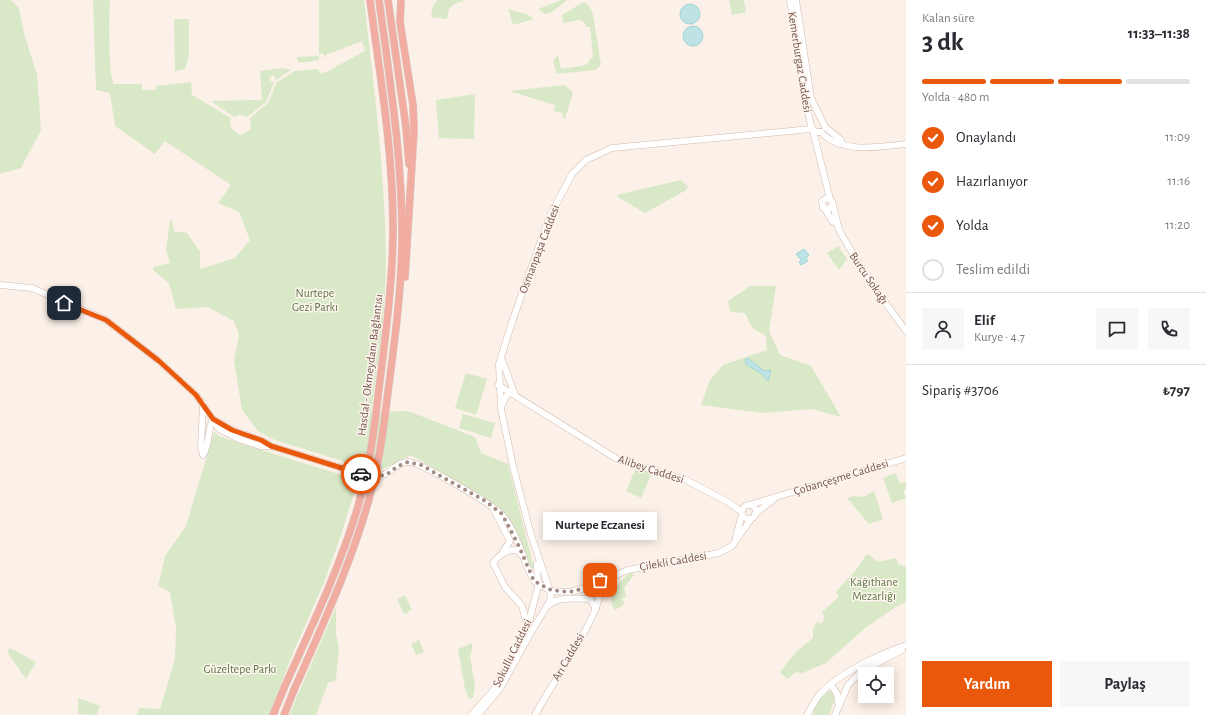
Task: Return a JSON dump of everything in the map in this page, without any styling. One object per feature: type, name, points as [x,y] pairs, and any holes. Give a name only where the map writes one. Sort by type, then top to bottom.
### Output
[{"type":"highway","name":"Hasdal - Okmeydanı Bağlantısı","points":[[273,715],[327,591],[351,529],[365,478],[377,405],[390,288],[393,213],[388,140],[370,0]]},
{"type":"highway","name":"Hasdal - Okmeydanı Bağlantısı","points":[[284,715],[339,587],[362,523],[376,469],[386,407],[399,300],[402,244],[401,192],[392,97],[379,0]]},
{"type":"highway","points":[[388,0],[406,127],[411,186]]},
{"type":"highway","points":[[399,300],[406,270],[413,116],[400,22],[401,0]]},
{"type":"street","name":"Kemerburgaz Caddesi","points":[[790,0],[802,82],[817,129],[824,122],[820,119],[811,98],[796,0]]},
{"type":"street","points":[[820,119],[814,120],[817,129],[819,154],[828,199],[821,204],[825,209],[832,206]]},
{"type":"street","points":[[817,129],[841,140],[842,144],[870,147],[906,144]]},
{"type":"street","name":"Osmanpaşa Caddesi","points":[[543,587],[501,409],[498,385],[499,364],[549,218],[572,174],[586,160],[612,148],[817,129]]},
{"type":"street","name":"Burcu Sokağı","points":[[828,199],[832,206],[836,223],[866,276],[906,331]]},
{"type":"street","name":"Burcu Sokağı","points":[[825,209],[832,222],[836,223]]},
{"type":"street","points":[[0,285],[32,288],[106,320],[159,361],[203,403],[219,429],[260,446],[271,446]]},
{"type":"street","points":[[501,357],[513,391],[505,398],[501,409]]},
{"type":"street","name":"Alibey Caddesi","points":[[498,385],[513,391],[562,426],[617,459],[686,480],[728,502],[742,513],[746,519],[753,516]]},
{"type":"street","points":[[203,403],[200,448],[203,455],[207,448],[210,427],[213,419]]},
{"type":"street","points":[[201,430],[208,421],[213,419]]},
{"type":"street","points":[[213,419],[232,430],[261,440],[271,446],[372,477],[386,475],[403,463],[415,463],[485,501],[505,519],[534,581],[543,587],[550,600],[547,606]]},
{"type":"street","points":[[209,438],[214,430],[219,429]]},
{"type":"street","name":"Çobançeşme Caddesi","points":[[748,505],[906,458]]},
{"type":"street","name":"Çobançeşme Caddesi","points":[[753,516],[777,497]]},
{"type":"street","name":"Alibey Caddesi","points":[[728,502],[748,505]]},
{"type":"street","points":[[735,540],[742,513],[748,505],[754,508],[753,516]]},
{"type":"street","points":[[494,508],[510,541],[493,563],[493,567],[505,587],[522,606],[528,625]]},
{"type":"street","name":"Çilekli Caddesi","points":[[543,587],[569,592],[585,588],[628,570],[653,564],[719,553],[732,546],[753,516]]},
{"type":"street","name":"Osmanpaşa Caddesi","points":[[534,544],[543,587]]},
{"type":"street","points":[[502,553],[517,550],[523,556]]},
{"type":"street","points":[[547,606],[554,601],[559,600],[590,600],[599,593],[608,578]]},
{"type":"street","points":[[592,584],[597,587],[599,593]]},
{"type":"street","name":"Sokullu Caddesi","points":[[471,715],[493,692],[528,625],[534,606],[543,587]]},
{"type":"street","points":[[585,588],[585,594],[596,609]]},
{"type":"street","name":"Arı Caddesi","points":[[535,715],[576,648],[596,609],[599,593]]},
{"type":"street","points":[[534,606],[538,612],[542,613]]},
{"type":"street","name":"Sokullu Caddesi","points":[[478,715],[501,687],[547,606]]},
{"type":"street","points":[[809,713],[821,694],[831,685],[860,665],[906,645]]},
{"type":"street","points":[[835,715],[848,685],[862,671],[898,651],[906,649]]},
{"type":"street","points":[[831,685],[837,694],[838,707]]},
{"type":"street","points":[[485,707],[485,715]]},
{"type":"green space","points":[[0,0],[11,0],[19,8],[24,34],[37,74],[41,130],[21,168],[0,174]]},
{"type":"green space","name":"Nurtepe Gezi Parkı","points":[[93,0],[110,0],[110,57],[114,84],[142,84],[142,90],[156,90],[156,86],[191,82],[192,95],[231,118],[230,124],[232,129],[236,133],[242,135],[251,129],[250,118],[268,103],[277,82],[295,71],[318,69],[320,74],[326,72],[365,51],[362,41],[326,55],[326,57],[324,57],[324,54],[319,54],[319,0],[364,0],[384,194],[386,259],[383,317],[371,412],[408,411],[475,437],[481,453],[508,464],[534,568],[529,569],[522,546],[497,506],[411,455],[389,466],[375,470],[361,468],[275,440],[259,432],[242,410],[234,361],[239,335],[234,321],[207,307],[176,309],[169,283],[153,270],[154,267],[170,263],[166,250],[170,220],[172,220],[174,231],[187,233],[200,252],[200,269],[235,258],[250,240],[239,212],[218,203],[231,185],[165,141],[155,154],[115,126],[110,93],[96,90]]},
{"type":"green space","points":[[437,0],[463,1],[456,3],[451,7],[448,12],[447,19],[431,17],[433,6]]},
{"type":"green space","points":[[561,0],[567,0],[552,12],[545,14],[538,9]]},
{"type":"green space","points":[[729,0],[744,0],[746,12],[732,15]]},
{"type":"green space","points":[[582,3],[587,3],[593,14],[601,65],[595,70],[557,74],[553,61],[558,55],[561,69],[586,65],[590,58],[593,58],[590,27],[586,27],[585,23],[580,20],[563,23],[562,15]]},
{"type":"green space","points":[[508,9],[526,14],[534,19],[513,25]]},
{"type":"green space","points":[[174,19],[189,19],[189,55],[185,69],[175,71]]},
{"type":"green space","points":[[319,56],[319,60],[299,63],[296,57]]},
{"type":"green space","points":[[283,68],[291,70],[276,80],[274,75],[270,77],[270,81],[274,82],[266,102],[247,117],[240,114],[234,117],[211,101],[262,100],[260,71]]},
{"type":"green space","points":[[564,85],[573,92],[565,119],[562,118],[563,113],[554,111],[555,105],[509,91]]},
{"type":"green space","points":[[475,94],[474,139],[439,138],[436,100]]},
{"type":"green space","points":[[681,180],[688,187],[686,190],[645,213],[619,198],[617,195]]},
{"type":"green space","points":[[838,246],[847,259],[839,270],[827,253]]},
{"type":"green space","points":[[750,286],[776,286],[769,331],[780,355],[811,366],[841,417],[812,409],[763,413],[701,405],[710,380],[723,365],[767,350],[766,336],[752,328],[745,313],[730,312],[728,301]]},
{"type":"green space","points":[[466,373],[487,379],[476,415],[455,408]]},
{"type":"green space","points":[[463,414],[495,423],[491,438],[459,428]]},
{"type":"green space","name":"Güzeltepe Parkı","points":[[214,432],[219,436],[242,444],[358,480],[324,583],[293,653],[269,715],[137,715],[139,708],[160,709],[175,659],[176,628],[170,592],[158,586],[165,556],[186,526]]},
{"type":"green space","points":[[636,468],[652,473],[641,498],[626,491]]},
{"type":"green space","points":[[895,473],[900,483],[906,482],[906,489],[903,491],[906,498],[892,503],[883,478]]},
{"type":"green space","points":[[874,491],[883,519],[869,524],[847,498],[854,496],[864,497]]},
{"type":"green space","name":"Kağıthane Mezarlığı","points":[[868,554],[878,562],[896,558],[898,564],[906,567],[906,602],[894,608],[864,629],[826,663],[800,674],[798,671],[787,679],[780,672],[797,651],[813,638],[813,629],[817,622],[821,624],[825,618],[822,612],[839,597],[836,592],[857,569],[864,557]]},
{"type":"green space","points":[[631,573],[634,575],[624,588],[626,597],[622,599],[625,604],[615,610],[611,600],[612,595],[618,584]]},
{"type":"green space","points":[[405,595],[412,610],[404,614],[397,599]]},
{"type":"green space","points":[[336,607],[336,634],[339,648],[336,680],[328,683],[316,715],[289,715]]},
{"type":"green space","points":[[419,640],[424,652],[416,655],[411,644]]},
{"type":"green space","points":[[472,643],[472,651],[470,655],[475,687],[473,698],[469,699],[465,689],[458,649]]},
{"type":"green space","points":[[10,648],[36,662],[26,679],[7,652]]},
{"type":"green space","points":[[831,690],[835,698],[829,715],[813,715],[813,711],[819,701]]},
{"type":"green space","points":[[78,698],[100,706],[96,715],[78,714]]},
{"type":"water","points":[[690,4],[697,7],[700,14],[697,21],[690,24],[683,21],[680,14],[683,7]]},
{"type":"water","points":[[693,26],[700,29],[703,36],[700,43],[693,46],[686,43],[683,36],[686,29]]},
{"type":"water","points":[[804,249],[809,255],[806,258],[808,261],[801,265],[799,262],[801,260],[796,254]]},
{"type":"water","points":[[748,358],[764,371],[771,370],[768,381],[762,374],[746,364],[745,359]]},
{"type":"way so far","points":[[361,474],[372,477],[380,477],[386,475],[403,463],[408,462],[421,465],[485,501],[502,514],[521,550],[534,581],[554,591],[569,592],[585,588],[600,580]]},
{"type":"place","name":"Nurtepe Eczanesi","points":[[600,580]]},
{"type":"route","points":[[64,303],[106,320],[159,361],[196,395],[213,419],[232,430],[261,440],[271,446],[291,453],[361,474]]}]
